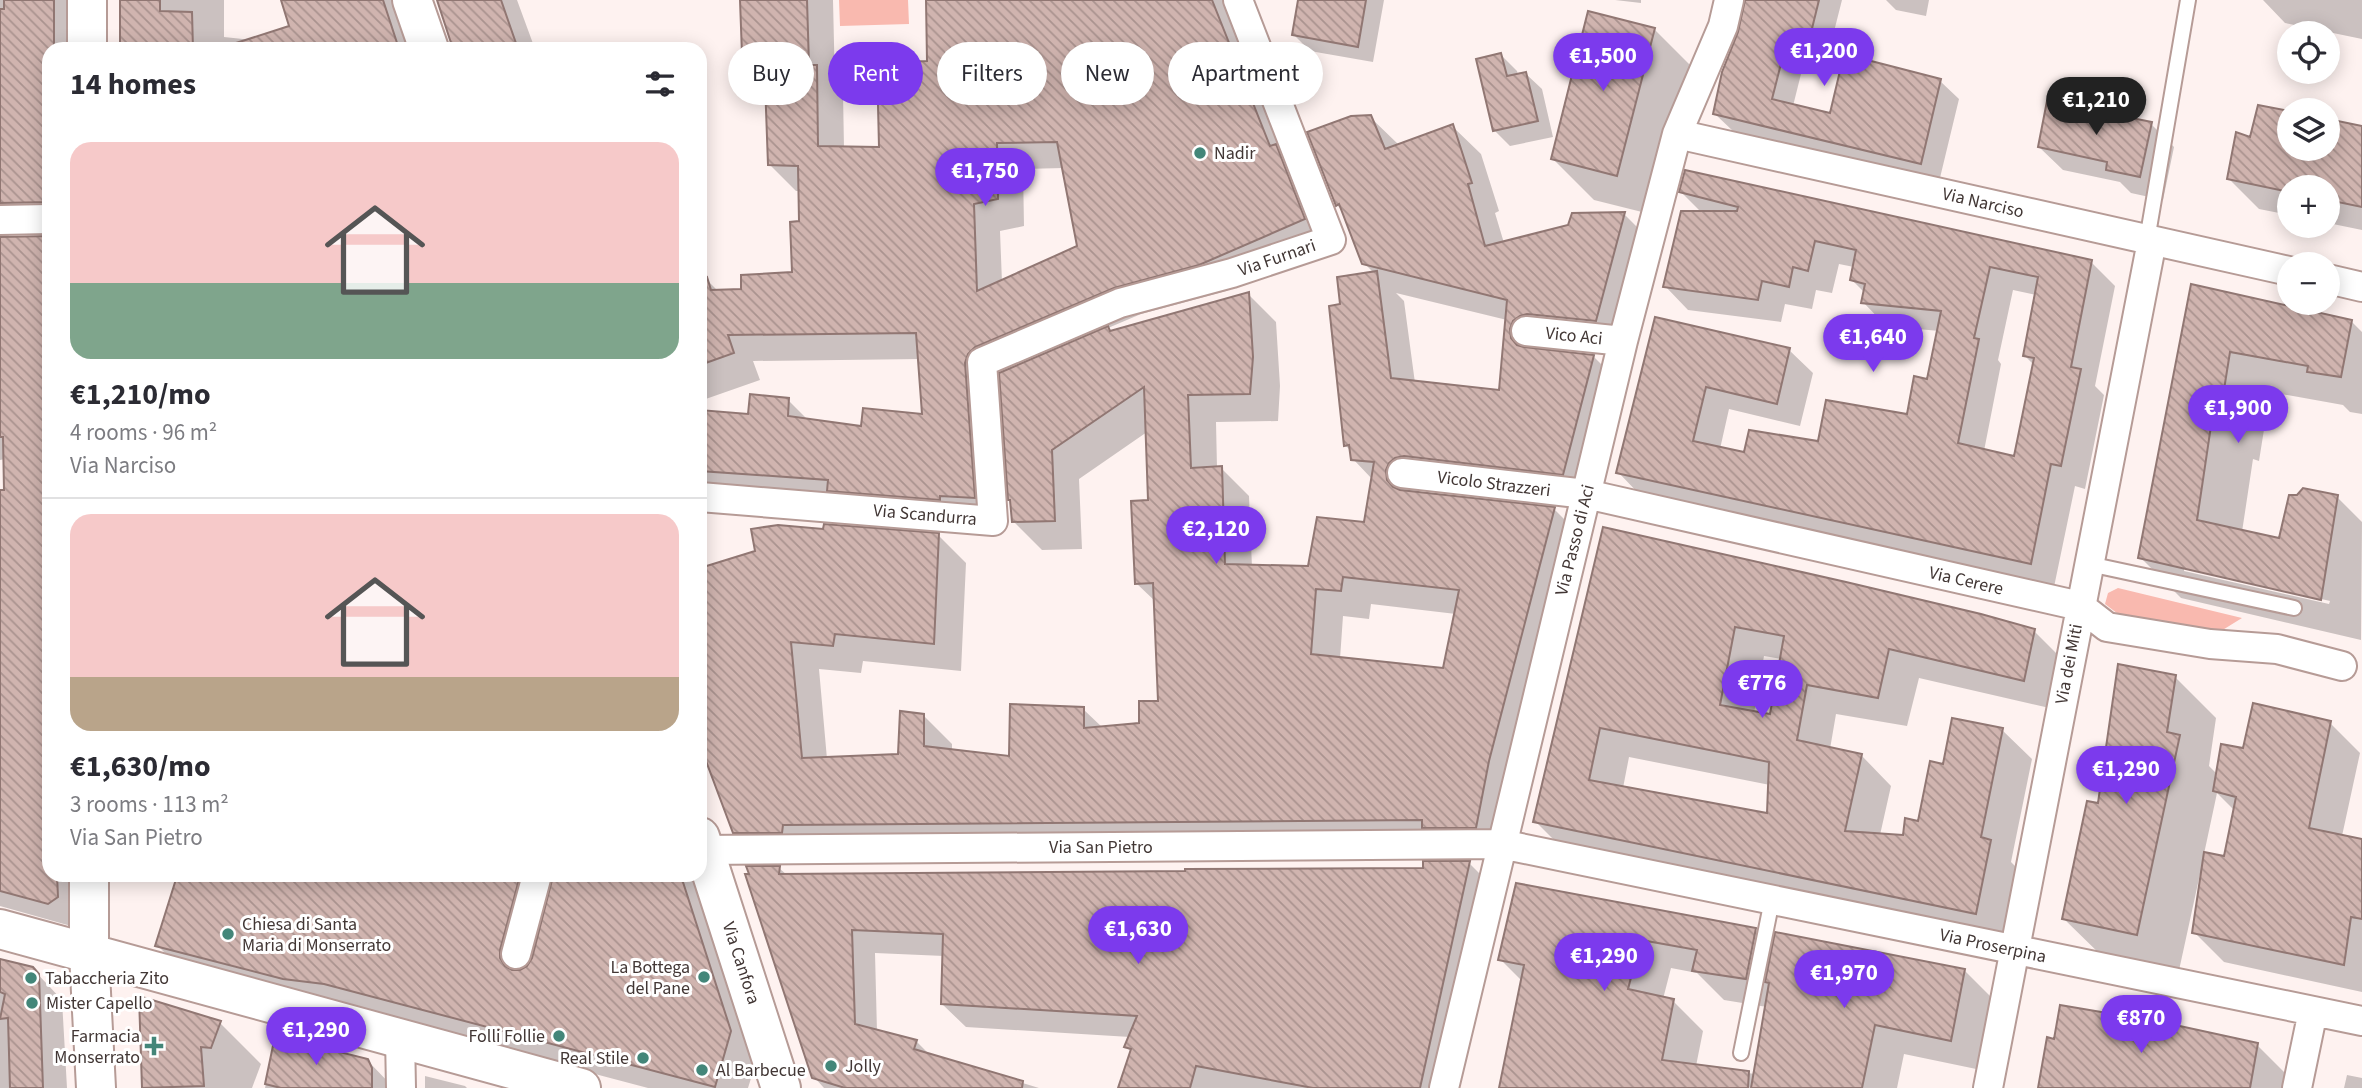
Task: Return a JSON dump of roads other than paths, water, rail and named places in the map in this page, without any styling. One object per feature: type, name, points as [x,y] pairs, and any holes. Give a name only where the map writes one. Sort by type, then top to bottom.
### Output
[{"type":"main road","points":[[87,0],[88,42]]},
{"type":"main road","points":[[412,0],[427,42]]},
{"type":"main road","name":"Via Canfora","points":[[707,864],[781,1088]]},
{"type":"main road","points":[[89,882],[89,954],[96,1088]]},
{"type":"main road","points":[[0,929],[582,1088]]},
{"type":"street","name":"Via Furnari","points":[[982,362],[1120,303],[1232,273],[1331,240],[1238,0]]},
{"type":"street","name":"Via Passo di Aci","points":[[1444,1088],[1623,341],[1677,134],[1723,26],[1729,0]]},
{"type":"street","name":"Via Narciso","points":[[1677,134],[2277,268]]},
{"type":"street","points":[[0,220],[42,219]]},
{"type":"street","name":"Via dei Miti","points":[[1987,1088],[2149,240]]},
{"type":"street","points":[[2340,282],[2362,287]]},
{"type":"street","name":"Vico Aci","points":[[1526,331],[1623,341]]},
{"type":"street","name":"Via Scandurra","points":[[707,498],[993,521],[982,362]]},
{"type":"street","name":"Vicolo Strazzeri","points":[[1402,473],[1586,494]]},
{"type":"street","name":"Via Cerere","points":[[1586,494],[2080,606],[2107,627],[2210,644],[2277,649],[2342,666]]},
{"type":"street","name":"Via San Pietro","points":[[707,846],[1502,844]]},
{"type":"street","name":"Via Proserpina","points":[[1502,844],[2362,1021]]},
{"type":"street","points":[[516,954],[535,882]]},
{"type":"street","points":[[2297,1088],[2313,1011]]},
{"type":"street","points":[[400,1037],[401,1088]]},
{"type":"lane","points":[[2149,240],[2189,0]]},
{"type":"lane","points":[[2089,564],[2294,608]]},
{"type":"lane","points":[[1741,1053],[1772,900]]},
{"type":"place","name":"Nadir","points":[[1200,153]]},
{"type":"place","name":"Chiesa di Santa Maria di Monserrato","points":[[228,934]]},
{"type":"place","name":"La Bottega del Pane","points":[[704,977]]},
{"type":"place","name":"Tabaccheria Zito","points":[[31,978]]},
{"type":"place","name":"Mister Capello","points":[[32,1003]]},
{"type":"place","name":"Folli Follie","points":[[559,1036]]},
{"type":"place","name":"Farmacia Monserrato","points":[[154,1046]]},
{"type":"place","name":"Real Stile","points":[[643,1058]]},
{"type":"place","name":"Jolly","points":[[831,1066]]},
{"type":"place","name":"Al Barbecue","points":[[702,1070]]}]
